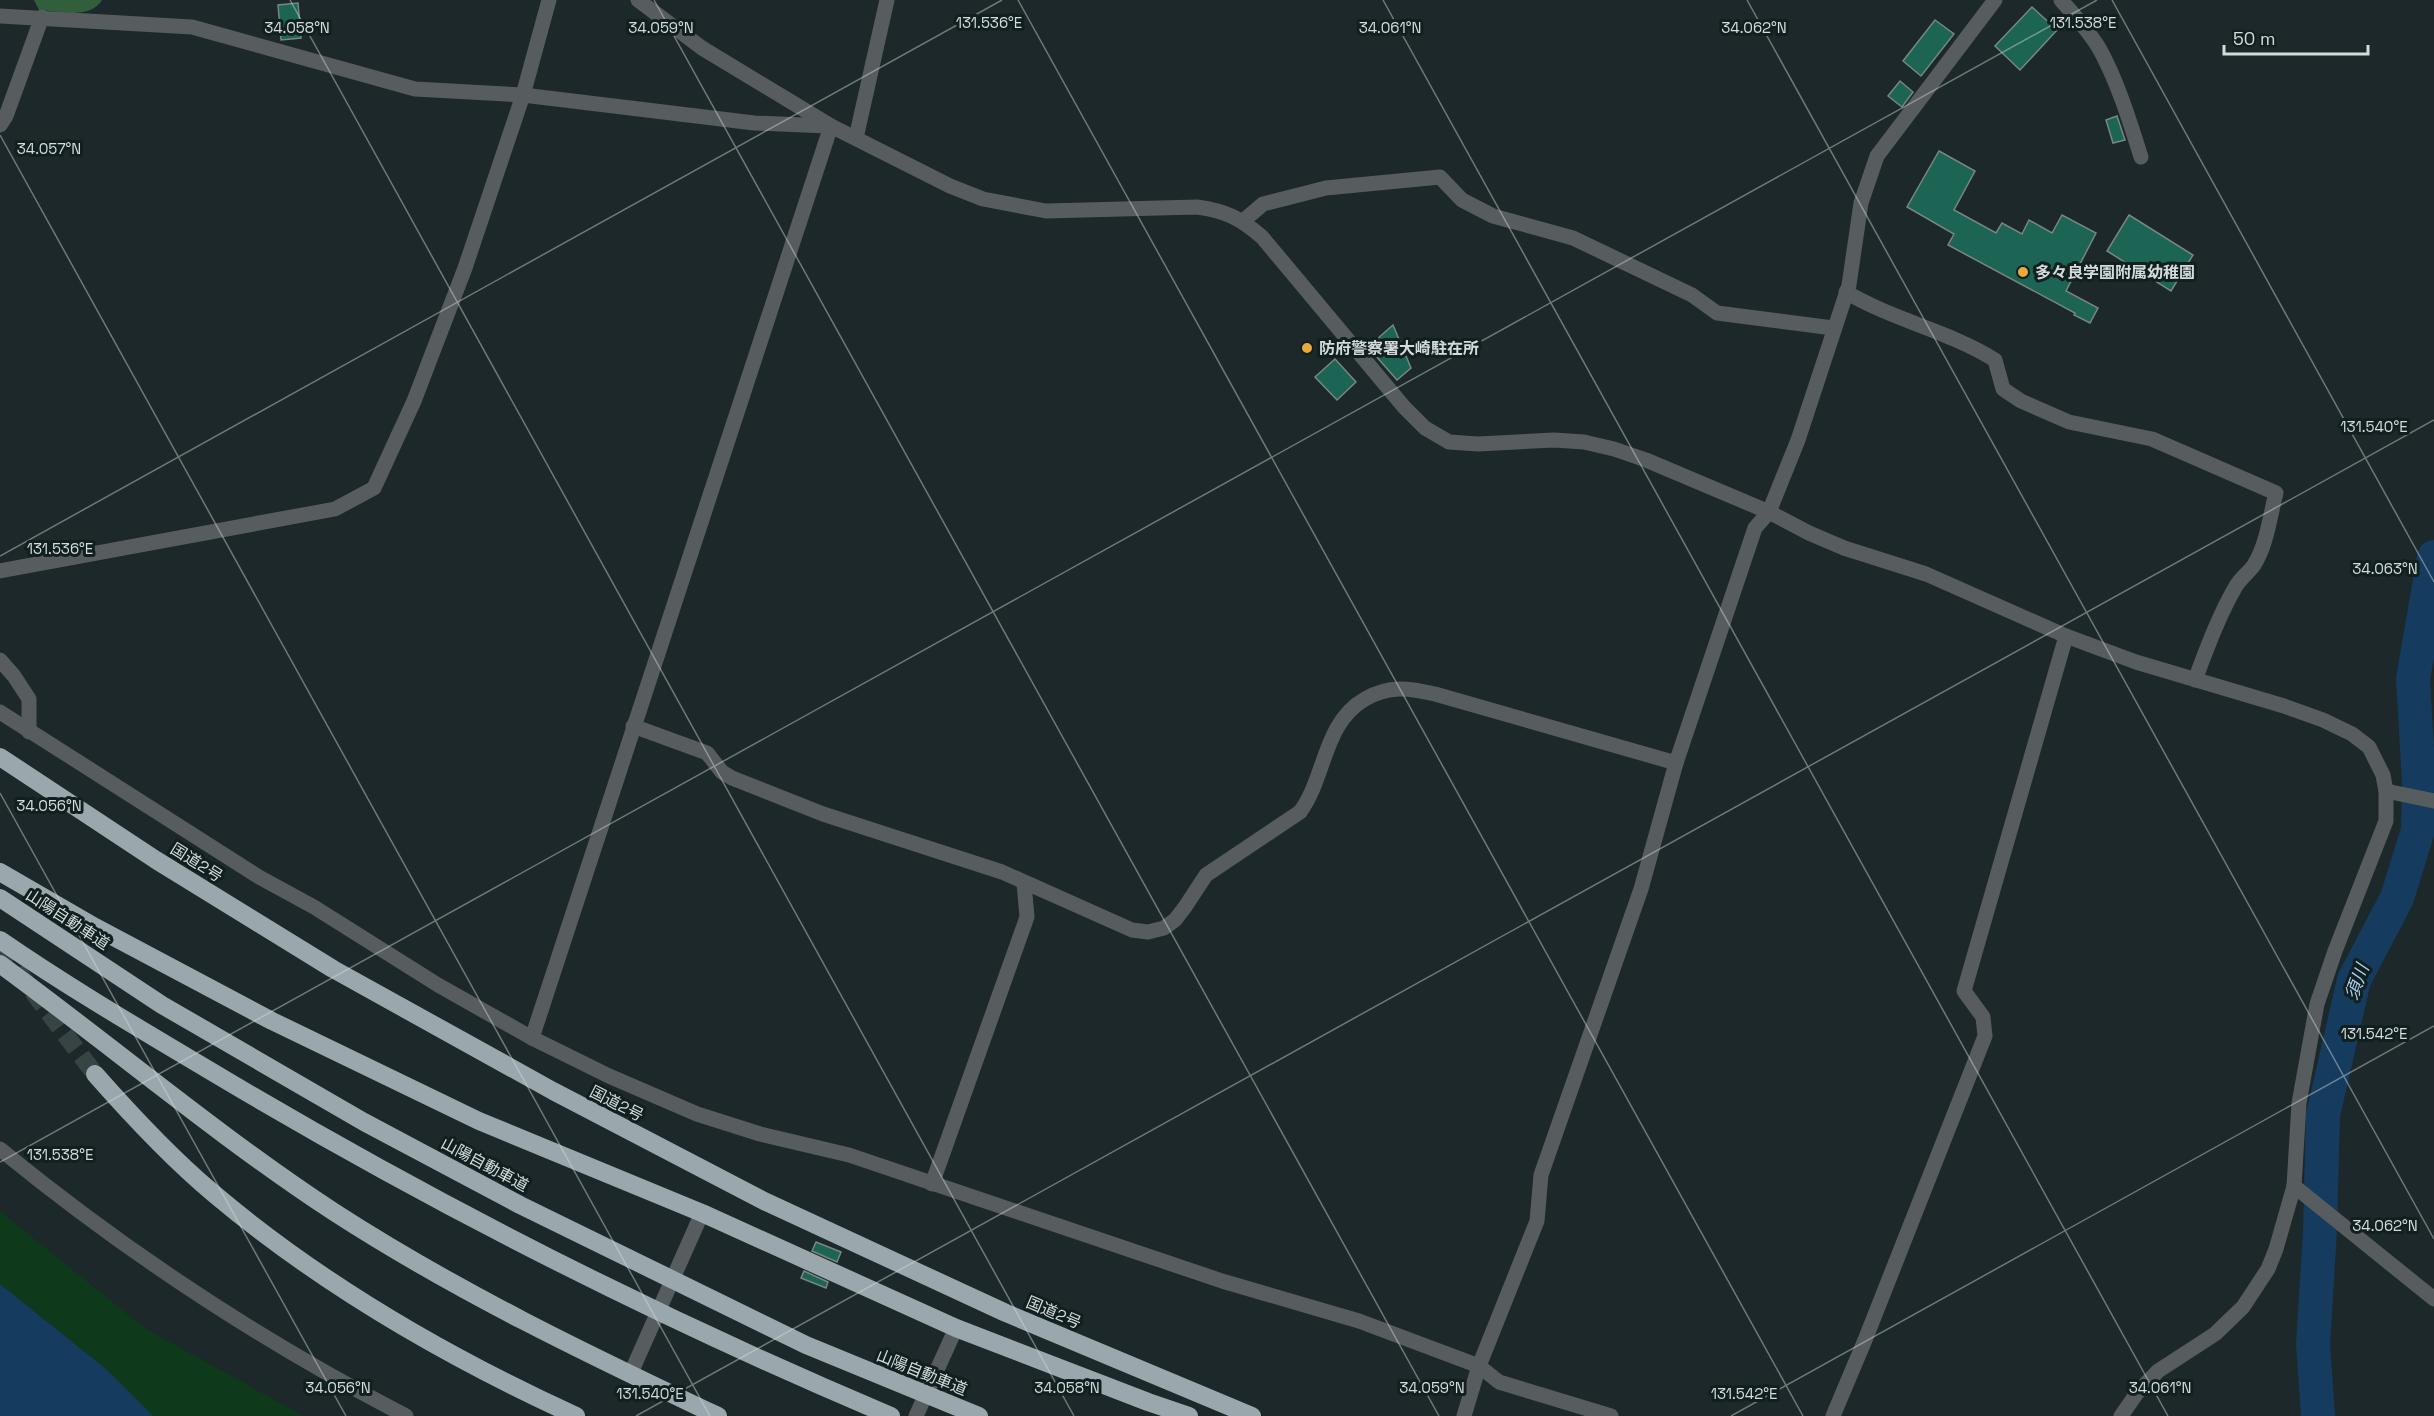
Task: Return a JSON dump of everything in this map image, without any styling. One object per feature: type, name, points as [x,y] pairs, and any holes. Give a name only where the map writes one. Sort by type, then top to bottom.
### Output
[{"type":"highway","name":"国道2号","points":[[0,757],[156,860],[333,969],[563,1097],[764,1201],[953,1289],[1252,1416]]},
{"type":"highway","points":[[0,872],[95,927],[272,1021],[479,1121],[702,1213],[956,1328],[1189,1416]]},
{"type":"highway","name":"山陽自動車道","points":[[0,898],[162,1005],[364,1122],[520,1205],[806,1345],[979,1416]]},
{"type":"highway","points":[[0,940],[136,1027],[346,1151],[643,1305],[791,1374],[891,1416]]},
{"type":"highway","points":[[0,964],[61,1008],[211,1126],[335,1212],[510,1315],[718,1416]]},
{"type":"highway","points":[[95,1074],[137,1122],[212,1192],[274,1242],[356,1298],[418,1336],[576,1416]]},
{"type":"street","points":[[0,571],[335,509],[374,488],[414,402],[460,279],[523,95],[549,0]]},
{"type":"street","points":[[638,0],[702,48],[831,126],[950,186],[983,199],[1018,208],[1046,211],[1197,207],[1220,210],[1243,221],[1262,237],[1404,407],[1425,428],[1449,442],[1478,444],[1554,440],[1584,442],[1614,449],[1646,460],[1769,512],[1844,548],[1926,574],[2066,636],[2323,720],[2352,734],[2369,747],[2392,792],[2386,821],[2335,951],[2317,1004],[2300,1103],[2298,1188],[2276,1249],[2255,1291],[2243,1307],[2215,1334],[2158,1371],[2137,1393],[2121,1416]]},
{"type":"street","points":[[856,138],[887,0]]},
{"type":"street","points":[[1464,1416],[1479,1366],[1537,1221],[1541,1175],[1641,889],[1676,763],[1755,528],[1769,512],[1798,440],[1846,292],[1861,202],[1877,156],[1995,0]]},
{"type":"street","points":[[2061,0],[2099,48],[2131,125],[2141,157]]},
{"type":"street","points":[[0,16],[192,27],[415,89],[523,95],[754,123],[831,126]]},
{"type":"street","points":[[0,125],[6,116],[42,17]]},
{"type":"street","points":[[532,1038],[831,126]]},
{"type":"street","points":[[1243,221],[1263,204],[1326,188],[1440,177],[1462,200],[1493,216],[1573,238],[1692,295],[1717,313],[1833,328]]},
{"type":"street","points":[[1846,292],[1880,310],[1979,350],[1995,360],[2003,389],[2021,400],[2069,422],[2152,439],[2276,493],[2264,541],[2254,564],[2237,584],[2230,597],[2208,644],[2195,680]]},
{"type":"street","points":[[1833,1416],[1985,1036],[1983,1017],[1964,991],[2066,636]]},
{"type":"street","points":[[0,660],[29,699],[29,732]]},
{"type":"street","points":[[633,726],[707,753],[722,772],[742,782],[823,814],[1002,872],[1132,930],[1148,932],[1164,928],[1175,920],[1206,875],[1300,813],[1309,800],[1331,741],[1345,715],[1356,704],[1386,688],[1402,687],[1435,694],[1676,763]]},
{"type":"street","points":[[0,712],[259,877],[314,907],[438,985],[532,1038],[609,1076],[697,1114],[760,1134],[849,1155],[1222,1281],[1359,1321],[1479,1366],[1499,1382],[1611,1416]]},
{"type":"street","points":[[2392,792],[2434,801]]},
{"type":"street","points":[[932,1184],[1027,917],[1024,883]]},
{"type":"street","points":[[0,1149],[103,1230],[246,1327],[332,1378],[406,1416]]},
{"type":"street","points":[[2298,1188],[2434,1299]]},
{"type":"street","points":[[630,1375],[702,1213]]},
{"type":"street","points":[[916,1416],[956,1328]]},
{"type":"green space","points":[[34,0],[102,0],[90,10],[74,13],[39,10]]},
{"type":"green space","points":[[0,1211],[146,1329],[304,1416],[153,1416],[106,1369],[0,1284]]},
{"type":"water","points":[[0,1284],[106,1369],[153,1416],[0,1416]]},
{"type":"building","points":[[298,3],[301,38],[281,40],[278,5]]},
{"type":"building","points":[[2032,7],[2057,30],[2020,70],[1995,46]]},
{"type":"building","points":[[1935,20],[1954,34],[1921,76],[1903,61]]},
{"type":"building","points":[[1900,81],[1913,92],[1902,107],[1888,96]]},
{"type":"building","points":[[2117,116],[2125,140],[2113,143],[2106,120]]},
{"type":"building","points":[[1939,151],[1975,171],[1954,210],[1996,233],[2002,223],[2022,234],[2029,220],[2052,233],[2062,215],[2096,233],[2066,291],[2098,308],[2090,323],[1948,245],[1954,234],[1907,207]]},
{"type":"building","points":[[2129,215],[2193,255],[2171,291],[2107,251]]},
{"type":"building","points":[[1393,325],[1411,368],[1397,380],[1368,347]]},
{"type":"building","points":[[1335,359],[1356,382],[1337,400],[1315,377]]},
{"type":"building","points":[[816,1242],[841,1252],[837,1262],[812,1251]]},
{"type":"building","points":[[804,1271],[828,1282],[826,1288],[801,1278]]},
{"type":"waterway","name":"須川","points":[[2318,1416],[2313,1344],[2320,1231],[2323,1115],[2354,980],[2397,898],[2418,830],[2419,782],[2413,679],[2434,557]]},
{"type":"tunnel","points":[[0,948],[95,1074]]},
{"type":"place","name":"多々良学園附属幼稚園","points":[[2023,272]]},
{"type":"place","name":"防府警察署大崎駐在所","points":[[1307,348]]}]
